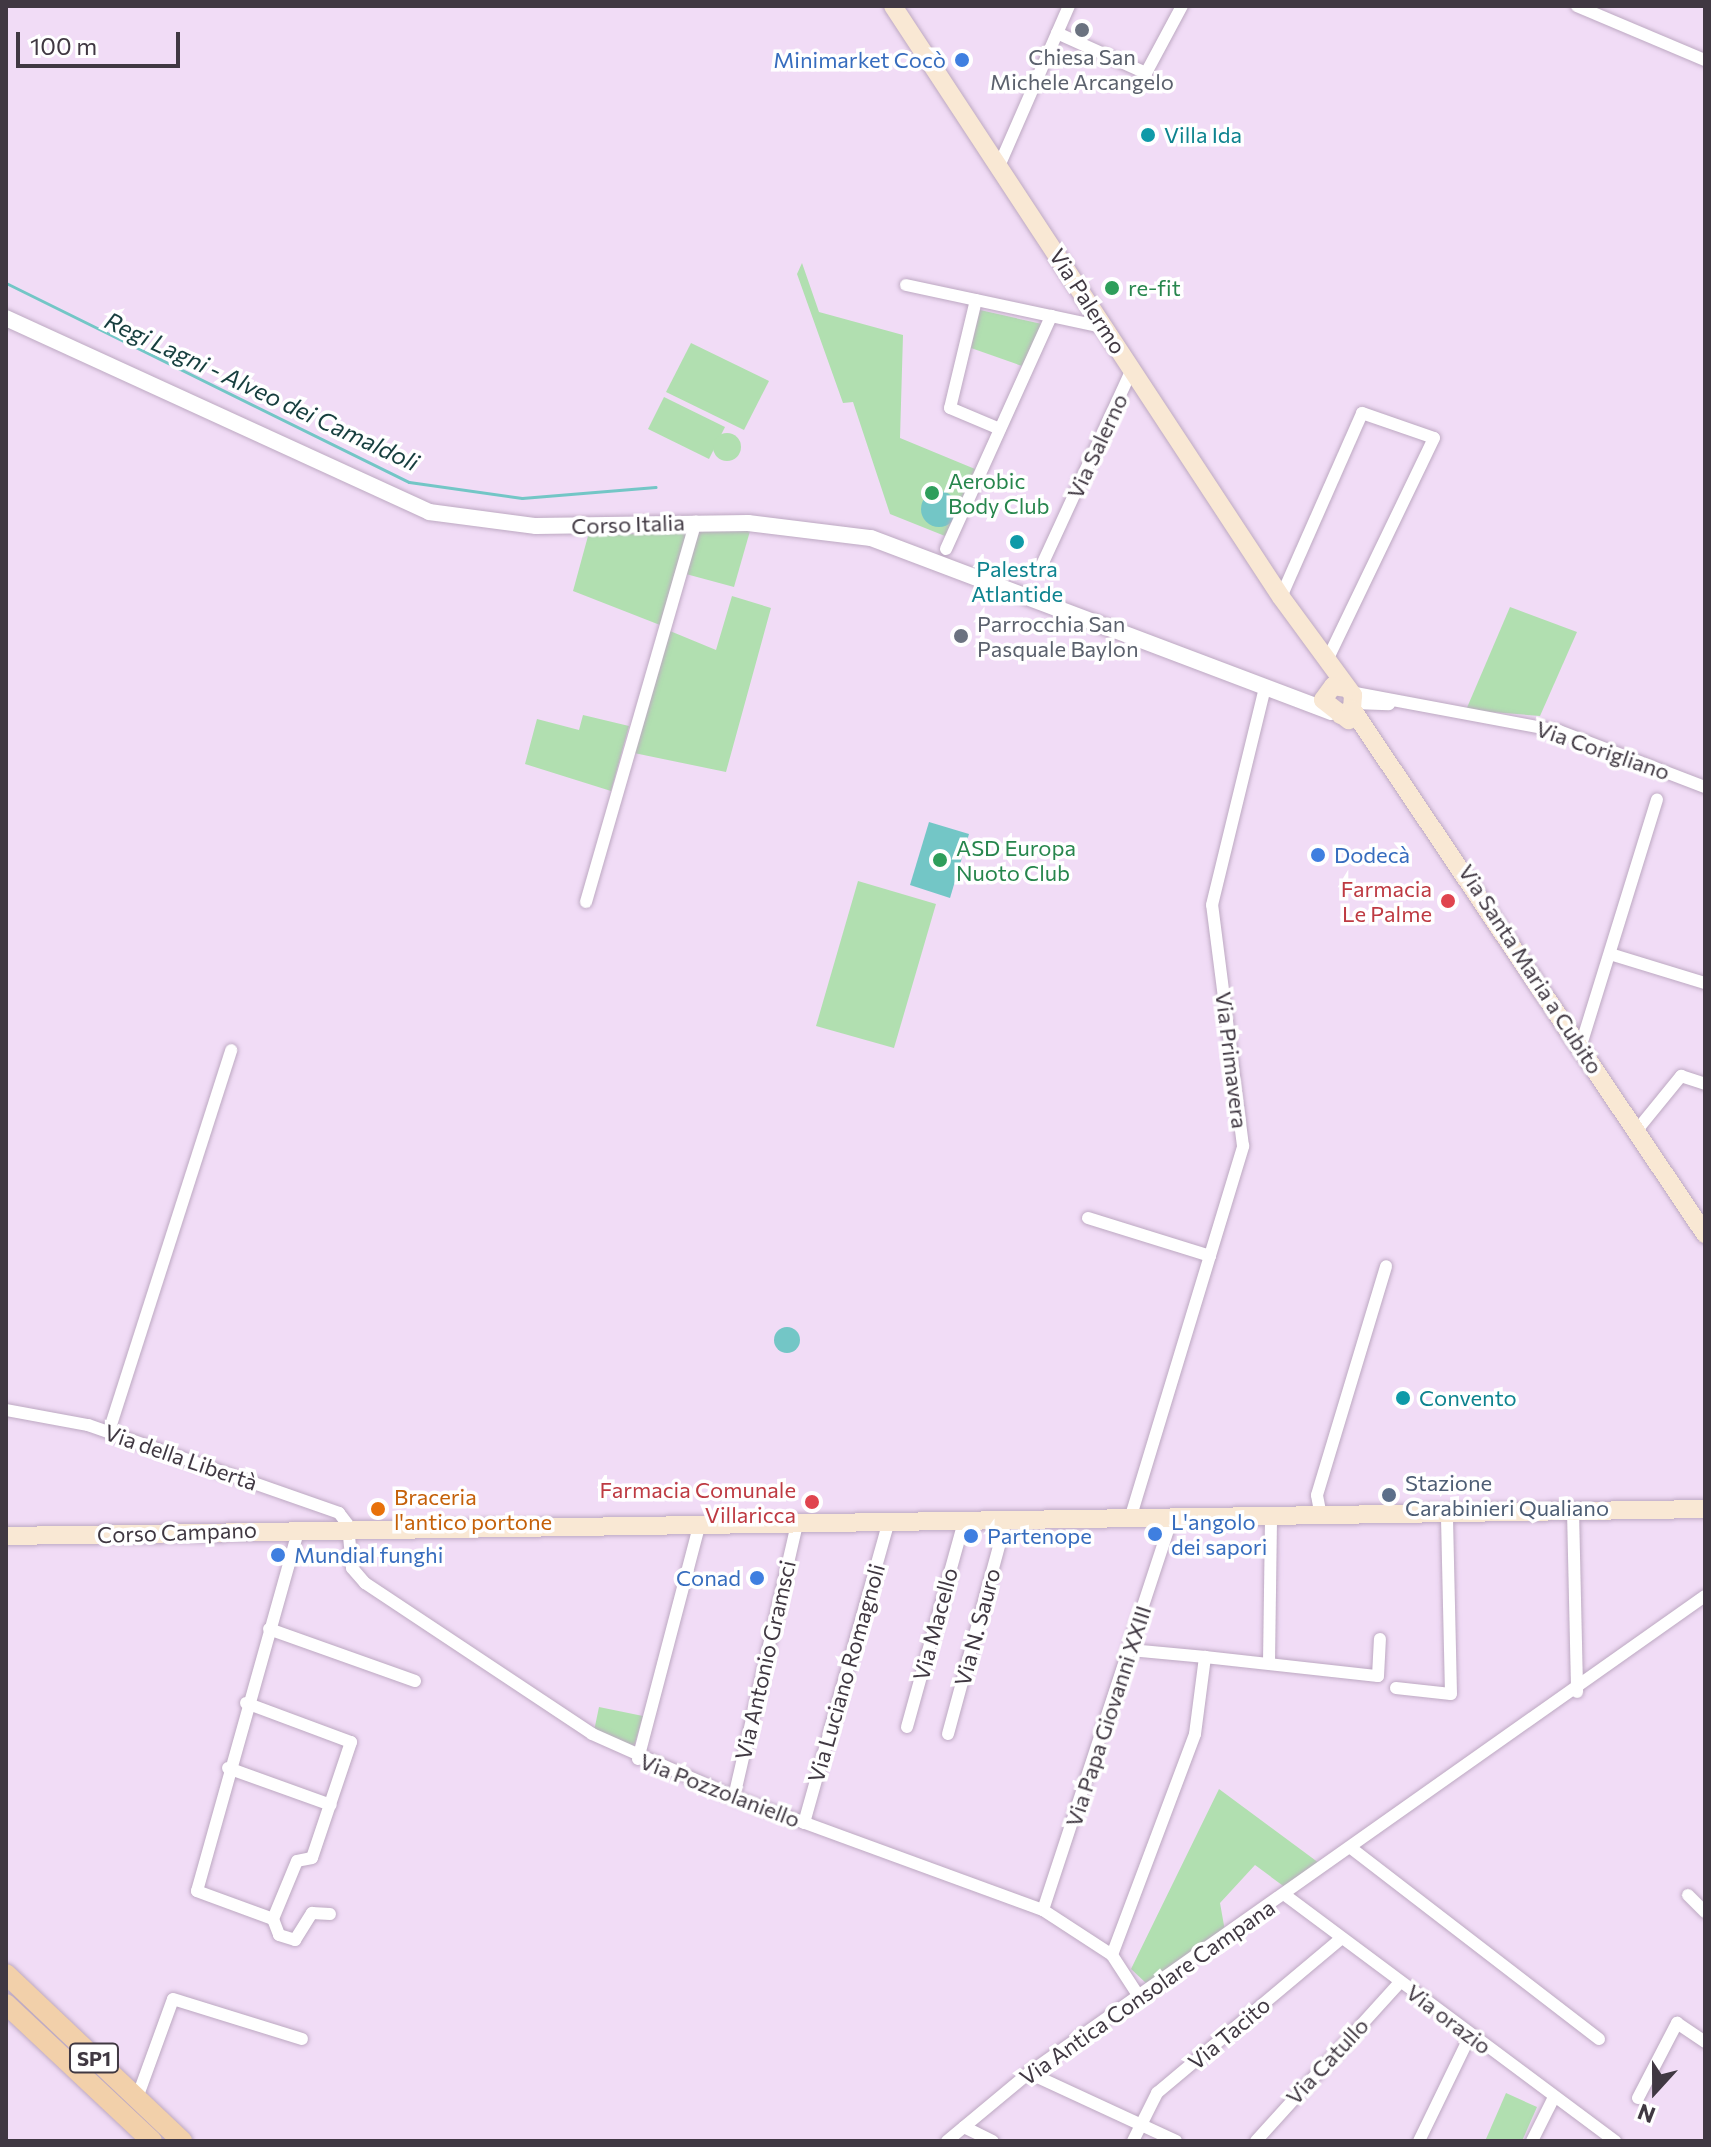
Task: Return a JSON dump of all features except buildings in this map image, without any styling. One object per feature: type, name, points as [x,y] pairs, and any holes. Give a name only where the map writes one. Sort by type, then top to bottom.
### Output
[{"type":"main road","name":"Via Palermo","points":[[898,8],[1281,597],[1327,660],[1341,700]]},
{"type":"main road","name":"Via Santa Maria a Cubito","points":[[1341,700],[1370,726],[1705,1234]]},
{"type":"main road","points":[[1341,700],[1385,749]]},
{"type":"main road","name":"Corso Campano","points":[[6,1536],[348,1525],[699,1526],[1006,1520],[1171,1521],[1705,1509]]},
{"type":"main road","name":"SP1","points":[[6,1974],[182,2141]]},
{"type":"main road","name":"SP1","points":[[6,2004],[152,2141]]},
{"type":"street","points":[[999,166],[1069,6]]},
{"type":"street","points":[[1057,33],[1146,73],[1182,6]]},
{"type":"street","points":[[1577,6],[1705,60]]},
{"type":"street","points":[[906,285],[1106,328]]},
{"type":"street","points":[[976,300],[950,408],[1000,429]]},
{"type":"street","points":[[946,549],[1051,316]]},
{"type":"street","name":"Corso Italia","points":[[6,318],[429,512],[583,528],[696,522],[800,528],[904,548],[1265,687],[1304,697],[1341,700]]},
{"type":"street","name":"Via Salerno","points":[[1041,567],[1132,369]]},
{"type":"street","points":[[1281,597],[1362,413],[1434,438],[1327,660]]},
{"type":"street","points":[[586,902],[696,522]]},
{"type":"street","name":"Via Primavera","points":[[1130,1519],[1243,1146],[1212,905],[1265,687]]},
{"type":"street","points":[[1341,700],[1376,706],[1404,703]]},
{"type":"street","name":"Via Corigliano","points":[[1341,700],[1404,703],[1559,731],[1705,787]]},
{"type":"street","points":[[1370,726],[1376,706]]},
{"type":"street","points":[[1581,1045],[1657,799]]},
{"type":"street","points":[[1610,954],[1705,983]]},
{"type":"street","points":[[109,1431],[231,1050]]},
{"type":"street","points":[[1637,1130],[1681,1076],[1705,1084]]},
{"type":"street","points":[[1088,1218],[1210,1256]]},
{"type":"street","points":[[1321,1516],[1317,1495],[1386,1266]]},
{"type":"street","name":"Via della Libertà","points":[[6,1410],[109,1431],[339,1513],[348,1525]]},
{"type":"street","points":[[1573,1511],[1577,1692]]},
{"type":"street","points":[[1396,1688],[1451,1694],[1447,1515]]},
{"type":"street","points":[[1269,1663],[1271,1517]]},
{"type":"street","name":"Via N. Sauro","points":[[948,1734],[1006,1520]]},
{"type":"street","name":"Via Papa Giovanni XXIII","points":[[1043,1910],[1171,1521]]},
{"type":"street","name":"Via Macello","points":[[907,1727],[964,1522]]},
{"type":"street","name":"Via Antonio Gramsci","points":[[734,1797],[797,1524]]},
{"type":"street","name":"Via Luciano Romagnoli","points":[[804,1823],[888,1524]]},
{"type":"street","name":"Via Pozzolaniello","points":[[348,1525],[350,1561],[365,1583],[638,1759],[1043,1910],[1112,1955],[1138,1995]]},
{"type":"street","points":[[638,1759],[699,1526]]},
{"type":"street","points":[[273,1919],[197,1891],[246,1703],[299,1528]]},
{"type":"street","name":"Via Antica Consolare Campana","points":[[947,2141],[1029,2073],[1577,1692],[1705,1596]]},
{"type":"street","points":[[269,1629],[415,1681]]},
{"type":"street","points":[[1131,1650],[1378,1676],[1380,1639]]},
{"type":"street","points":[[1112,1955],[1195,1734],[1205,1657]]},
{"type":"street","points":[[246,1703],[351,1742],[312,1858],[297,1861],[273,1919],[279,1935],[295,1940],[312,1913],[330,1914]]},
{"type":"street","points":[[228,1768],[331,1805]]},
{"type":"street","points":[[1351,1848],[1599,2039]]},
{"type":"street","name":"Via orazio","points":[[1285,1895],[1470,2036],[1615,2141]]},
{"type":"street","points":[[1688,1895],[1705,1912]]},
{"type":"street","name":"Via Tacito","points":[[1133,2141],[1157,2093],[1342,1938]]},
{"type":"street","name":"Via Catullo","points":[[1256,2141],[1400,1982]]},
{"type":"street","points":[[137,2098],[173,1999],[302,2039]]},
{"type":"street","points":[[1638,2098],[1677,2023],[1705,2042]]},
{"type":"street","points":[[1419,2141],[1470,2036]]},
{"type":"street","points":[[1029,2073],[1176,2141]]},
{"type":"street","points":[[1532,2141],[1554,2097]]},
{"type":"street","points":[[964,2127],[993,2141]]},
{"type":"shaded area","points":[[802,263],[819,312],[903,335],[900,438],[975,469],[945,536],[890,514],[853,402],[843,403],[797,274]]},
{"type":"shaded area","points":[[980,310],[1042,324],[1022,366],[971,348]]},
{"type":"shaded area","points":[[691,343],[769,381],[744,430],[666,392]]},
{"type":"shaded area","points":[[664,397],[725,427],[709,459],[648,429]]},
{"type":"shaded area","points":[[727,433],[737,437],[741,447],[737,457],[727,461],[717,457],[713,447],[717,437]]},
{"type":"shaded area","points":[[939,491],[952,496],[957,509],[952,522],[939,527],[926,522],[921,509],[926,496]]},
{"type":"shaded area","points":[[699,530],[750,531],[734,587],[686,574]]},
{"type":"shaded area","points":[[687,531],[660,625],[573,591],[588,536]]},
{"type":"shaded area","points":[[732,596],[771,608],[726,772],[634,753],[670,631],[716,650]]},
{"type":"shaded area","points":[[1510,607],[1577,632],[1540,716],[1466,710]]},
{"type":"shaded area","points":[[583,715],[629,726],[611,791],[525,764],[537,719],[579,730]]},
{"type":"shaded area","name":"ASD Europa Nuoto Club","points":[[929,822],[969,834],[950,898],[910,885]]},
{"type":"shaded area","points":[[858,881],[936,904],[894,1048],[816,1026]]},
{"type":"shaded area","points":[[787,1327],[796,1331],[800,1340],[796,1349],[787,1353],[778,1349],[774,1340],[778,1331]]},
{"type":"shaded area","points":[[599,1707],[643,1716],[633,1750],[594,1731]]},
{"type":"shaded area","points":[[1219,1789],[1319,1863],[1286,1888],[1255,1865],[1220,1903],[1225,1931],[1147,1984],[1131,1969]]},
{"type":"shaded area","points":[[1506,2093],[1537,2107],[1522,2141],[1486,2139]]},
{"type":"waterway","name":"Regi Lagni - Alveo dei Camaldoli","points":[[6,283],[409,482],[522,498],[656,487]]},
{"type":"place","name":"Chiesa San Michele Arcangelo","points":[[1082,30]]},
{"type":"place","name":"Minimarket Cocò","points":[[962,60]]},
{"type":"place","name":"Villa Ida","points":[[1148,135]]},
{"type":"place","name":"re-fit","points":[[1112,288]]},
{"type":"place","name":"Aerobic Body Club","points":[[932,493]]},
{"type":"place","name":"Palestra Atlantide","points":[[1017,542]]},
{"type":"place","name":"Parrocchia San Pasquale Baylon","points":[[961,636]]},
{"type":"place","name":"Dodecà","points":[[1318,855]]},
{"type":"place","name":"ASD Europa Nuoto Club","points":[[940,860]]},
{"type":"place","name":"Farmacia Le Palme","points":[[1448,901]]},
{"type":"place","name":"Convento","points":[[1403,1398]]},
{"type":"place","name":"Stazione Carabinieri Qualiano","points":[[1389,1495]]},
{"type":"place","name":"Farmacia Comunale Villaricca","points":[[812,1502]]},
{"type":"place","name":"Braceria l'antico portone","points":[[378,1509]]},
{"type":"place","name":"L'angolo dei sapori","points":[[1155,1534]]},
{"type":"place","name":"Partenope","points":[[971,1536]]},
{"type":"place","name":"Mundial funghi","points":[[278,1555]]},
{"type":"place","name":"Conad","points":[[757,1578]]}]
